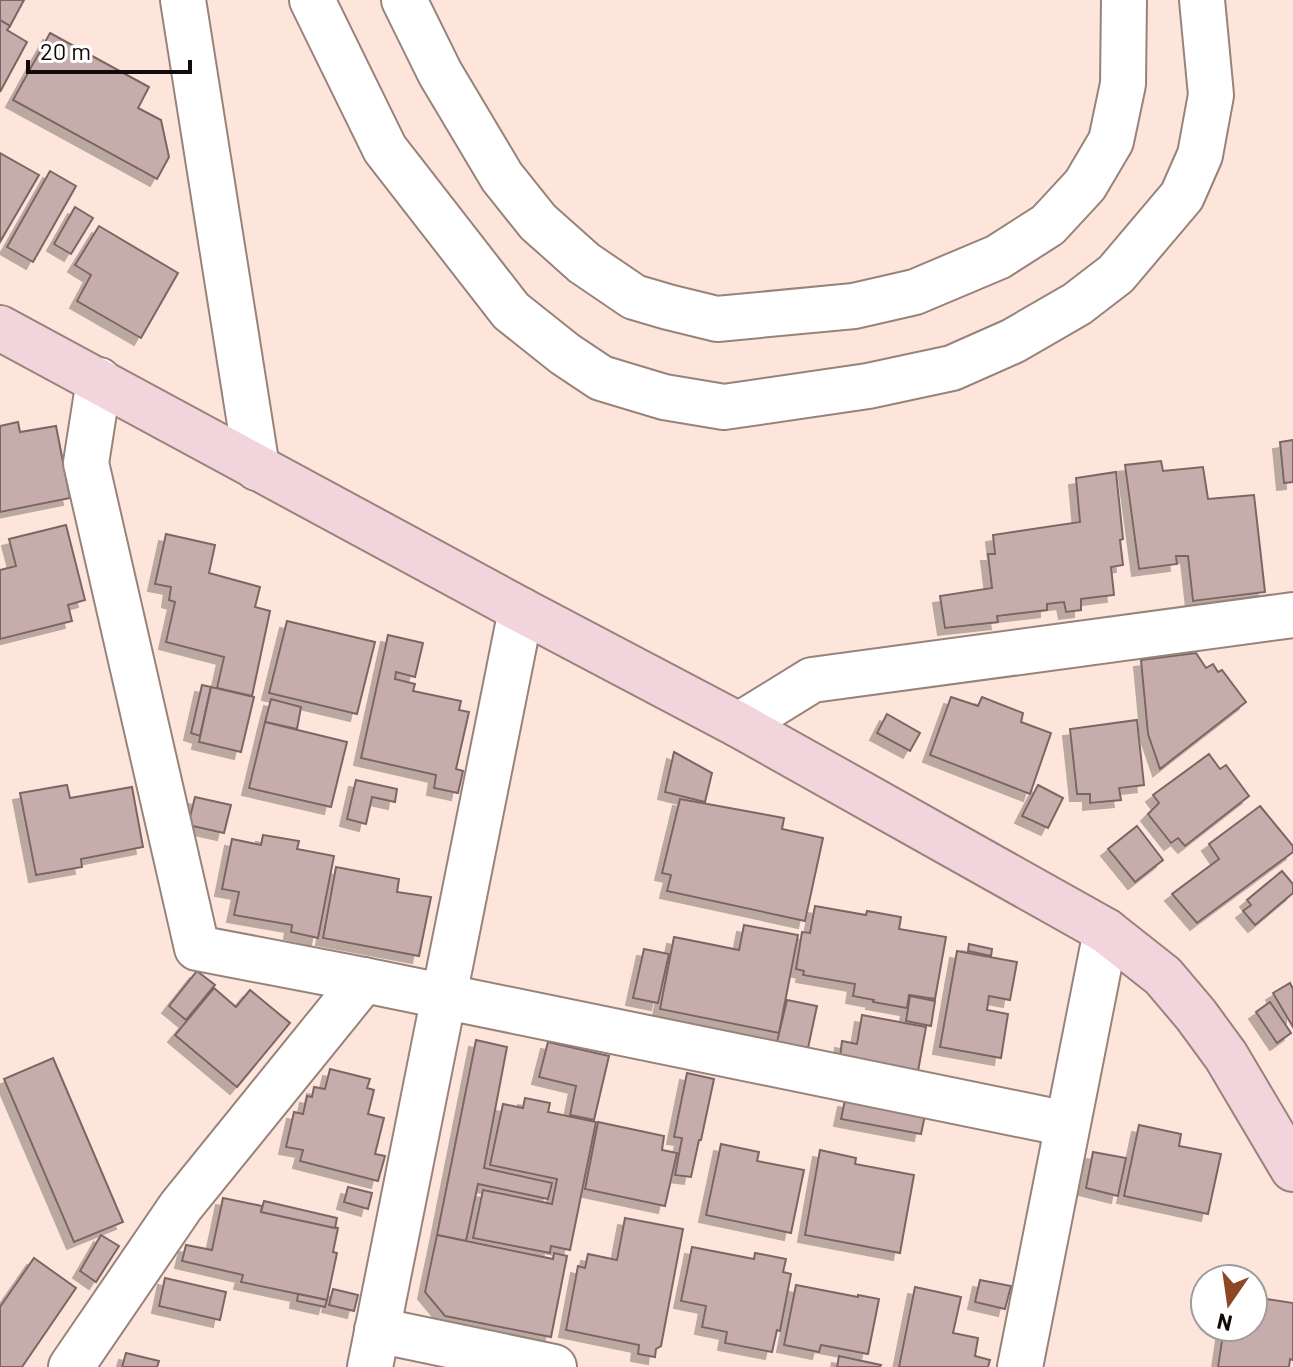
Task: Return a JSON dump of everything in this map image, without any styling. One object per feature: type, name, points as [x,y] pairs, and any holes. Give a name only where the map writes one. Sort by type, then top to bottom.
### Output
[{"type":"street","points":[[183,0],[257,468]]},
{"type":"street","points":[[312,0],[385,149],[511,311],[601,378],[664,397],[724,407],[868,386],[952,368],[1013,341],[1064,312],[1116,274],[1182,196],[1200,155],[1211,95],[1202,0]]},
{"type":"street","points":[[404,0],[440,73],[502,177],[538,222],[584,263],[634,297],[717,319],[854,306],[915,292],[998,257],[1048,225],[1085,185],[1111,141],[1123,84],[1124,0]]},
{"type":"street","points":[[0,328],[739,725],[1106,931],[1163,976],[1196,1015],[1226,1056],[1293,1169]]},
{"type":"street","points":[[99,380],[86,463],[197,948],[1067,1124]]},
{"type":"street","points":[[521,610],[374,1349],[554,1367]]},
{"type":"street","points":[[739,725],[812,680],[1293,615]]},
{"type":"street","points":[[1020,1367],[1106,931]]},
{"type":"street","points":[[71,1367],[181,1206],[364,980]]},
{"type":"building","points":[[0,0],[24,0],[10,26],[0,20]]},
{"type":"building","points":[[0,20],[10,26],[7,30],[27,42],[0,92]]},
{"type":"building","points":[[50,33],[149,87],[138,108],[161,120],[169,157],[157,179],[13,100]]},
{"type":"building","points":[[0,153],[39,175],[0,242]]},
{"type":"building","points":[[50,171],[76,186],[33,262],[7,247]]},
{"type":"building","points":[[75,207],[93,218],[71,254],[54,244]]},
{"type":"building","points":[[99,226],[178,273],[141,338],[77,301],[91,275],[75,265]]},
{"type":"building","points":[[18,422],[20,432],[56,426],[70,498],[0,512],[0,426]]},
{"type":"building","points":[[1293,440],[1293,482],[1284,483],[1280,442]]},
{"type":"building","points":[[1161,461],[1163,471],[1203,467],[1208,499],[1254,495],[1265,592],[1193,601],[1188,556],[1176,556],[1177,564],[1139,569],[1125,465]]},
{"type":"building","points":[[1116,472],[1123,565],[1111,567],[1114,595],[1081,599],[1081,610],[1066,612],[1064,602],[1047,604],[1047,610],[997,616],[998,622],[945,628],[940,596],[992,588],[988,554],[995,554],[993,535],[1080,522],[1076,478]]},
{"type":"building","points":[[66,525],[85,600],[68,605],[72,621],[0,639],[0,570],[16,566],[9,539]]},
{"type":"building","points":[[166,534],[215,545],[209,573],[260,587],[255,607],[270,611],[252,696],[217,688],[224,657],[166,642],[175,602],[169,600],[171,587],[155,584]]},
{"type":"building","points":[[287,621],[375,642],[357,714],[269,693]]},
{"type":"building","points":[[388,635],[423,643],[415,677],[396,672],[395,679],[415,684],[413,691],[461,701],[459,710],[469,712],[456,769],[463,771],[458,793],[434,788],[436,775],[361,758]]},
{"type":"building","points":[[1196,653],[1206,668],[1213,664],[1218,672],[1222,670],[1246,702],[1160,769],[1148,734],[1141,660]]},
{"type":"building","points":[[202,685],[211,687],[200,736],[191,733]]},
{"type":"building","points":[[211,687],[254,697],[241,752],[199,742]]},
{"type":"building","points":[[951,697],[978,706],[982,697],[1023,713],[1021,722],[1051,733],[1030,794],[930,755]]},
{"type":"building","points":[[271,699],[301,707],[297,729],[265,722]]},
{"type":"building","points":[[887,714],[920,733],[910,751],[877,733]]},
{"type":"building","points":[[1137,720],[1144,785],[1119,788],[1121,800],[1090,803],[1090,794],[1077,794],[1070,729]]},
{"type":"building","points":[[265,722],[347,742],[331,807],[249,788]]},
{"type":"building","points":[[674,752],[712,773],[705,802],[665,792]]},
{"type":"building","points":[[1209,754],[1220,769],[1226,765],[1249,796],[1185,846],[1178,838],[1171,843],[1148,814],[1159,803],[1153,795]]},
{"type":"building","points":[[356,780],[397,789],[395,802],[372,797],[366,824],[347,819]]},
{"type":"building","points":[[67,785],[70,798],[132,787],[143,847],[81,859],[82,867],[36,875],[20,793]]},
{"type":"building","points":[[1038,785],[1063,798],[1048,828],[1022,816]]},
{"type":"building","points":[[195,797],[231,805],[224,833],[188,825]]},
{"type":"building","points":[[680,799],[784,818],[782,829],[823,838],[805,921],[667,891],[671,875],[662,873]]},
{"type":"building","points":[[1260,806],[1293,846],[1293,852],[1197,923],[1172,894],[1219,859],[1209,844]]},
{"type":"building","points":[[1137,826],[1163,860],[1135,882],[1108,849]]},
{"type":"building","points":[[263,835],[299,841],[297,849],[334,856],[318,938],[291,932],[292,925],[234,915],[239,892],[222,889],[232,839],[261,845]]},
{"type":"building","points":[[336,867],[399,879],[397,892],[431,897],[419,956],[323,938]]},
{"type":"building","points":[[1282,871],[1293,884],[1293,893],[1255,925],[1243,911],[1251,905],[1247,900]]},
{"type":"building","points":[[815,906],[866,915],[867,911],[901,917],[899,929],[946,937],[935,999],[909,995],[907,1008],[873,1002],[853,996],[855,984],[803,975],[804,971],[796,969],[802,932],[810,933]]},
{"type":"building","points":[[744,925],[798,935],[779,1033],[660,1009],[674,937],[739,950]]},
{"type":"building","points":[[969,944],[992,949],[991,956],[968,951]]},
{"type":"building","points":[[644,949],[669,954],[658,1003],[633,998]]},
{"type":"building","points":[[957,951],[1017,962],[1010,1000],[989,996],[987,1010],[1008,1014],[1001,1058],[940,1047]]},
{"type":"building","points":[[197,971],[215,985],[186,1020],[169,1006]]},
{"type":"building","points":[[1290,983],[1293,989],[1293,1027],[1273,993]]},
{"type":"building","points":[[214,988],[236,1007],[250,990],[290,1023],[237,1087],[175,1035]]},
{"type":"building","points":[[910,996],[935,1001],[931,1026],[906,1021]]},
{"type":"building","points":[[787,1000],[817,1006],[808,1048],[777,1042]]},
{"type":"building","points":[[1270,1002],[1291,1033],[1277,1043],[1256,1012]]},
{"type":"building","points":[[862,1015],[926,1027],[918,1071],[840,1057],[842,1041],[857,1044]]},
{"type":"building","points":[[476,1040],[507,1047],[484,1168],[552,1183],[548,1199],[478,1184],[466,1241],[437,1235]]},
{"type":"building","points":[[548,1042],[609,1056],[594,1120],[570,1115],[576,1086],[539,1077]]},
{"type":"building","points":[[53,1058],[123,1222],[74,1242],[4,1079]]},
{"type":"building","points":[[330,1069],[370,1079],[367,1088],[374,1090],[368,1114],[384,1118],[375,1154],[385,1156],[378,1181],[300,1161],[303,1150],[286,1147],[294,1112],[303,1114],[307,1096],[312,1097],[314,1087],[325,1089]]},
{"type":"building","points":[[687,1073],[714,1079],[691,1177],[675,1175],[682,1138],[674,1137]]},
{"type":"building","points":[[525,1098],[550,1103],[548,1112],[596,1122],[570,1250],[551,1246],[550,1253],[473,1238],[483,1190],[552,1204],[557,1179],[490,1165],[503,1104],[523,1108]]},
{"type":"building","points":[[845,1100],[925,1115],[921,1134],[841,1119]]},
{"type":"building","points":[[598,1122],[664,1136],[662,1150],[677,1153],[665,1206],[585,1189]]},
{"type":"building","points":[[1139,1125],[1181,1134],[1179,1146],[1221,1154],[1208,1214],[1124,1196]]},
{"type":"building","points":[[721,1144],[759,1152],[757,1161],[804,1170],[791,1233],[706,1215]]},
{"type":"building","points":[[820,1150],[856,1158],[855,1164],[914,1175],[900,1253],[805,1235]]},
{"type":"building","points":[[1093,1152],[1126,1158],[1118,1196],[1086,1188]]},
{"type":"building","points":[[348,1187],[372,1193],[368,1209],[344,1202]]},
{"type":"building","points":[[223,1198],[262,1206],[261,1212],[338,1228],[333,1252],[337,1253],[327,1300],[241,1282],[243,1275],[182,1261],[186,1245],[212,1250]]},
{"type":"building","points":[[264,1201],[337,1218],[335,1228],[261,1212]]},
{"type":"building","points":[[625,1218],[683,1229],[661,1346],[656,1349],[655,1357],[638,1354],[639,1345],[566,1330],[578,1266],[585,1268],[588,1254],[617,1260]]},
{"type":"building","points":[[101,1235],[119,1246],[96,1282],[80,1271]]},
{"type":"building","points":[[437,1235],[553,1259],[554,1253],[567,1256],[551,1337],[445,1316],[425,1292]]},
{"type":"building","points":[[692,1247],[754,1259],[755,1253],[786,1259],[783,1272],[791,1274],[780,1331],[777,1330],[772,1352],[725,1343],[727,1332],[702,1327],[706,1306],[681,1301]]},
{"type":"building","points":[[34,1258],[76,1288],[22,1367],[0,1367],[0,1307]]},
{"type":"building","points":[[165,1278],[226,1292],[220,1320],[159,1306]]},
{"type":"building","points":[[980,1280],[1011,1286],[1005,1309],[975,1302]]},
{"type":"building","points":[[796,1285],[879,1299],[868,1354],[821,1345],[819,1352],[784,1345]]},
{"type":"building","points":[[915,1287],[961,1297],[953,1333],[978,1338],[975,1356],[990,1360],[988,1367],[899,1367]]},
{"type":"building","points":[[333,1289],[358,1295],[354,1311],[329,1305]]},
{"type":"building","points":[[298,1294],[327,1300],[325,1307],[297,1301]]},
{"type":"building","points":[[1269,1299],[1293,1303],[1293,1360],[1290,1359],[1289,1367],[1218,1367],[1222,1343],[1269,1343]]},
{"type":"building","points":[[126,1353],[159,1361],[157,1367],[122,1367]]},
{"type":"building","points":[[839,1356],[881,1365],[837,1367]]}]
